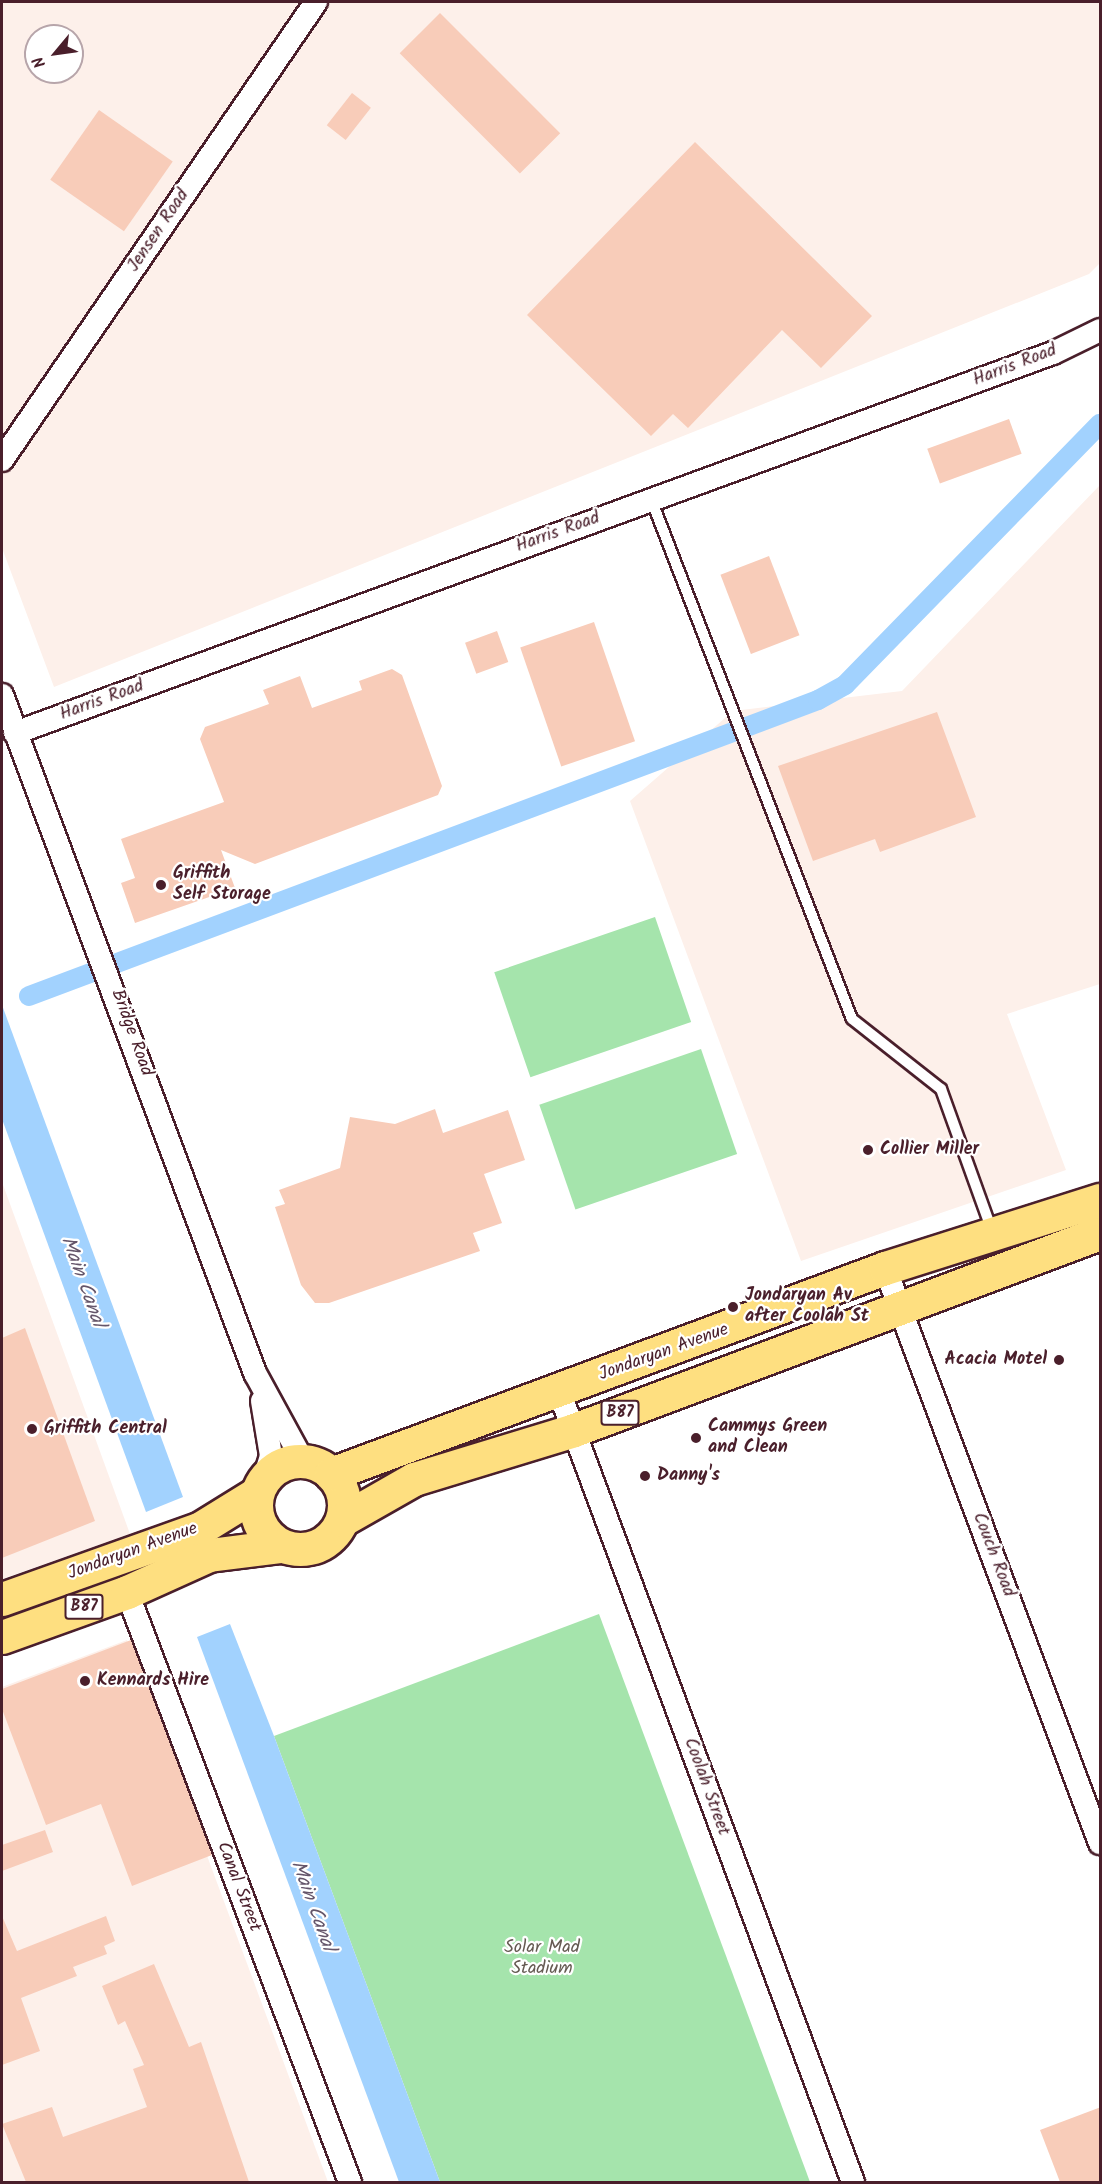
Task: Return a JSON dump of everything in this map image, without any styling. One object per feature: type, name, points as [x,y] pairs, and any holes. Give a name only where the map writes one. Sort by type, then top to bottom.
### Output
[{"type":"main road","name":"Jondaryan Avenue","points":[[317,1467],[559,1391],[885,1268],[1101,1200]]},
{"type":"main road","name":"B87","points":[[281,1546],[310,1549],[324,1543],[342,1520],[414,1479],[574,1430],[901,1310],[1101,1233]]},
{"type":"main road","name":"B87","points":[[261,1486],[275,1469],[317,1467]]},
{"type":"main road","points":[[317,1467],[343,1495],[342,1520]]},
{"type":"main road","name":"Jondaryan Avenue","points":[[2,1599],[159,1560],[204,1542],[261,1486]]},
{"type":"main road","points":[[261,1486],[257,1518],[281,1546]]},
{"type":"main road","name":"Jondaryan Avenue","points":[[204,1542],[281,1546]]},
{"type":"main road","name":"Jondaryan Avenue","points":[[2,1637],[127,1592],[159,1560]]},
{"type":"street","name":"Jensen Road","points":[[2,460],[316,2]]},
{"type":"street","name":"Harris Road","points":[[15,733],[1053,352],[1101,330]]},
{"type":"street","name":"Bridge Road","points":[[2,696],[117,994],[255,1373],[271,1456],[261,1486]]},
{"type":"street","name":"Couch Road","points":[[885,1268],[1101,1842]]},
{"type":"street","name":"Bridge Road","points":[[255,1373],[317,1467]]},
{"type":"street","name":"Coolah Street","points":[[559,1391],[853,2182]]},
{"type":"street","name":"Canal Street","points":[[127,1592],[350,2182]]},
{"type":"lane","points":[[651,499],[852,1019],[941,1089],[993,1234]]},
{"type":"shaded area","points":[[2,2],[1100,2],[1100,263],[1089,274],[54,687],[2,548]]},
{"type":"shaded area","points":[[1100,485],[1100,984],[1007,1014],[1066,1170],[801,1261],[630,801],[733,711],[902,691]]},
{"type":"shaded area","points":[[2,1182],[130,1534],[2,1579]]},
{"type":"shaded area","points":[[127,1640],[328,2182],[2,2182],[2,1687]]},
{"type":"green space","points":[[655,917],[691,1022],[530,1077],[494,972]]},
{"type":"green space","points":[[701,1049],[737,1154],[575,1210],[539,1105]]},
{"type":"green space","name":"Solar Mad Stadium","points":[[599,1614],[810,2182],[440,2182],[274,1736]]},
{"type":"water","points":[[2,1005],[183,1497],[146,1512],[2,1119]]},
{"type":"water","name":"Main Canal","points":[[230,1624],[440,2182],[399,2182],[197,1637]]},
{"type":"building","points":[[440,13],[560,133],[520,174],[400,53]]},
{"type":"building","points":[[352,93],[371,108],[346,140],[327,125]]},
{"type":"building","points":[[99,110],[173,162],[124,231],[50,180]]},
{"type":"building","points":[[695,142],[872,316],[821,368],[782,330],[688,428],[673,414],[651,436],[527,315]]},
{"type":"building","points":[[1009,419],[1022,454],[940,484],[927,449]]},
{"type":"building","points":[[769,556],[799,635],[751,654],[720,575]]},
{"type":"building","points":[[594,622],[635,741],[561,767],[520,647]]},
{"type":"building","points":[[497,631],[508,662],[476,674],[465,643]]},
{"type":"building","points":[[392,669],[402,675],[442,786],[438,795],[255,864],[221,850],[235,888],[135,923],[121,883],[135,878],[121,839],[224,802],[200,739],[205,727],[269,704],[263,690],[300,676],[312,708],[362,690],[359,681]]},
{"type":"building","points":[[937,712],[976,817],[880,852],[875,839],[813,861],[778,766]]},
{"type":"building","points":[[435,1109],[443,1133],[508,1110],[525,1160],[484,1174],[502,1223],[473,1233],[480,1251],[329,1303],[315,1303],[301,1285],[275,1207],[285,1204],[279,1190],[340,1168],[350,1117],[395,1124]]},
{"type":"building","name":"Griffith Central","points":[[25,1328],[95,1521],[2,1558],[2,1338]]},
{"type":"building","points":[[131,1640],[212,1855],[132,1886],[101,1804],[46,1825],[2,1709],[2,1689]]},
{"type":"building","points":[[45,1830],[53,1852],[2,1871],[2,1845]]},
{"type":"building","points":[[2,1916],[17,1951],[106,1916],[115,1941],[104,1946],[107,1954],[73,1967],[77,1976],[21,1998],[40,2051],[2,2065]]},
{"type":"building","points":[[154,1964],[189,2047],[201,2042],[249,2182],[26,2182],[2,2124],[52,2107],[63,2137],[147,2107],[133,2069],[144,2065],[125,2021],[118,2025],[102,1986]]},
{"type":"building","points":[[1101,2107],[1101,2182],[1060,2182],[1040,2130]]},
{"type":"waterway","points":[[29,996],[818,700],[845,685],[1100,424]]},
{"type":"place","name":"Griffith Self Storage","points":[[161,885]]},
{"type":"place","name":"Collier Miller","points":[[868,1150]]},
{"type":"place","name":"Jondaryan Av after Coolah St","points":[[733,1307]]},
{"type":"place","name":"Acacia Motel","points":[[1059,1360]]},
{"type":"place","name":"Griffith Central","points":[[32,1429]]},
{"type":"place","name":"Cammys Green and Clean","points":[[696,1438]]},
{"type":"place","name":"Danny's","points":[[645,1476]]},
{"type":"place","name":"Kennards Hire","points":[[85,1681]]}]
